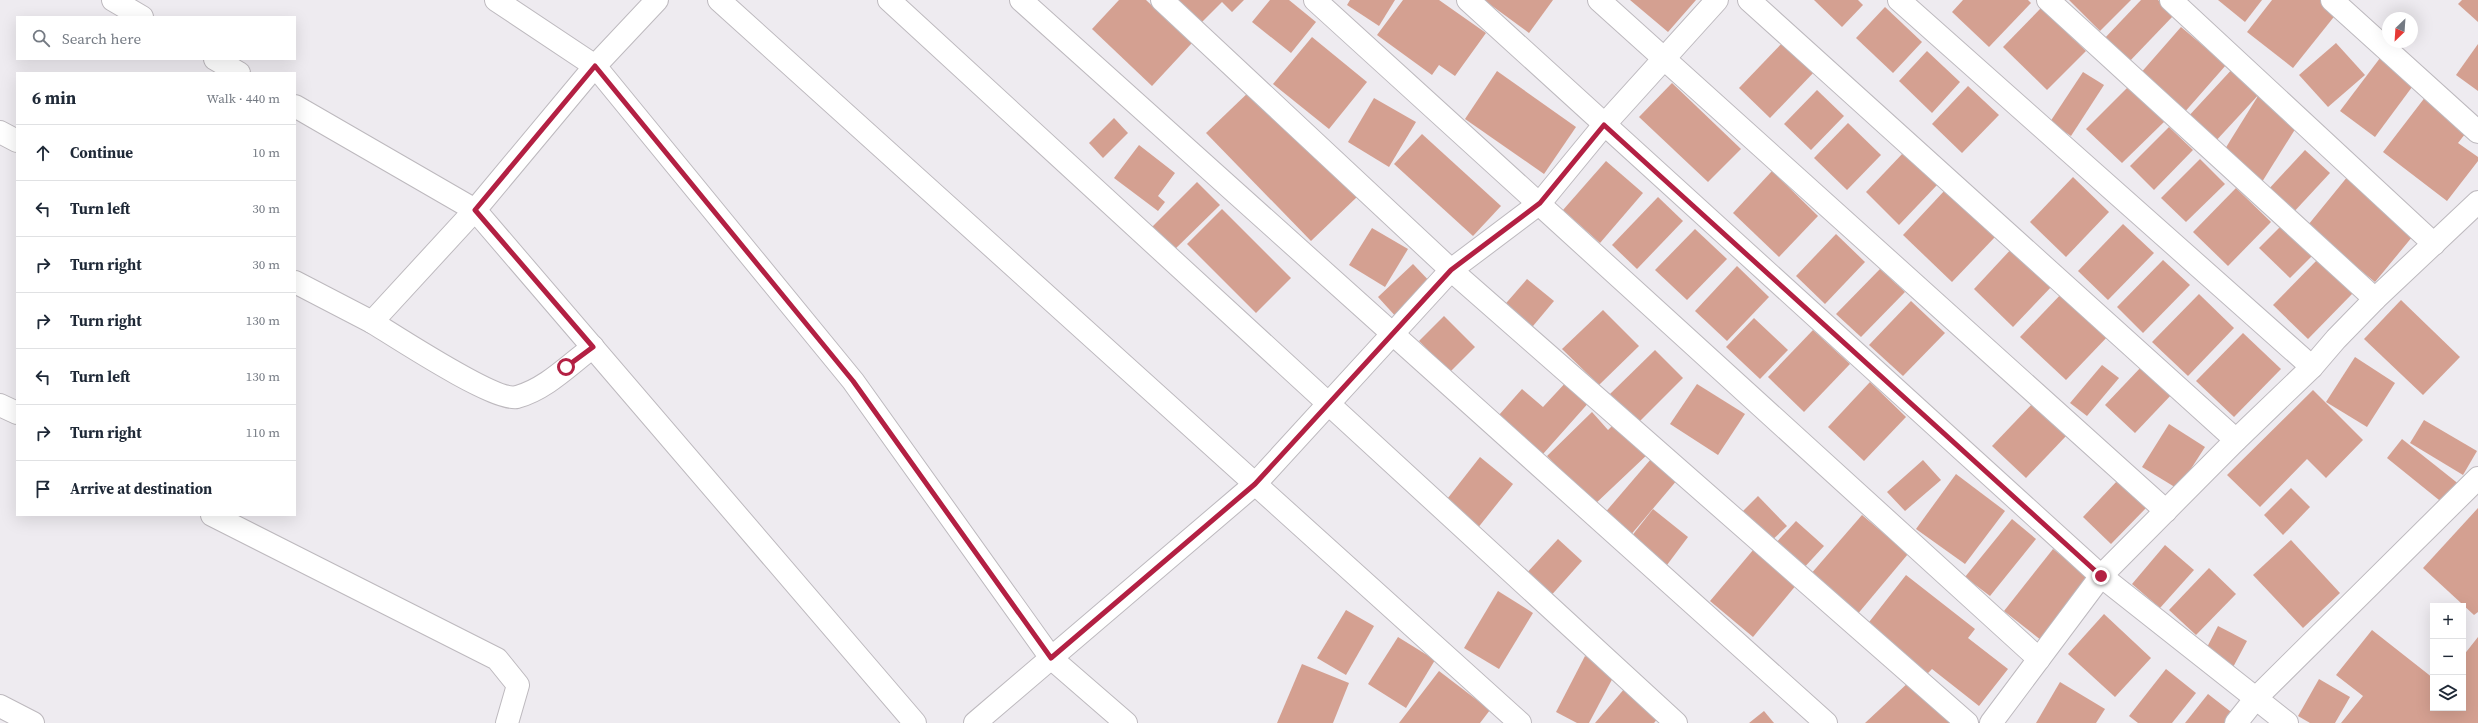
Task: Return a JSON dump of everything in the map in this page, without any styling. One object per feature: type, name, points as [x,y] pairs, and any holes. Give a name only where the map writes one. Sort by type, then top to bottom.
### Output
[{"type":"street","points":[[113,0],[140,16]]},
{"type":"street","points":[[496,0],[595,66],[853,381],[1051,658],[1126,723]]},
{"type":"street","points":[[372,322],[475,210],[595,66],[658,0]]},
{"type":"street","points":[[719,0],[1520,723]]},
{"type":"street","points":[[889,0],[1328,405],[1676,723]]},
{"type":"street","points":[[1021,0],[1826,723]]},
{"type":"street","points":[[1162,0],[1451,270],[1968,723]]},
{"type":"street","points":[[1315,0],[1540,203],[2039,659]]},
{"type":"street","points":[[1468,0],[2101,576],[2287,723]]},
{"type":"street","points":[[1599,0],[2166,511]]},
{"type":"street","points":[[975,723],[1255,484],[1451,270],[1540,203],[1604,125],[1664,60],[1716,0]]},
{"type":"street","points":[[1749,0],[2236,440]]},
{"type":"street","points":[[1899,0],[2312,367]]},
{"type":"street","points":[[2048,0],[2375,300]]},
{"type":"street","points":[[2171,0],[2434,244]]},
{"type":"street","points":[[2332,0],[2478,132]]},
{"type":"street","points":[[217,60],[237,72]]},
{"type":"street","points":[[296,107],[475,210],[915,723]]},
{"type":"street","points":[[0,132],[16,140]]},
{"type":"street","points":[[1991,723],[2101,576],[2236,440],[2312,367],[2375,300],[2478,202]]},
{"type":"street","points":[[296,283],[372,322],[481,387],[515,398],[538,390],[593,347]]},
{"type":"street","points":[[0,405],[16,413]]},
{"type":"street","points":[[2236,723],[2256,698],[2478,478]]},
{"type":"street","points":[[214,516],[497,659],[518,685],[507,723]]},
{"type":"street","points":[[0,706],[33,723]]},
{"type":"building","points":[[1119,0],[1146,0],[1192,43],[1152,86],[1092,29]]},
{"type":"building","points":[[1173,0],[1244,0],[1232,12],[1222,2],[1199,25]]},
{"type":"building","points":[[1270,0],[1289,0],[1316,22],[1291,53],[1252,22]]},
{"type":"building","points":[[1350,0],[1395,0],[1379,26],[1347,5]]},
{"type":"building","points":[[1403,0],[1439,0],[1486,33],[1455,76],[1439,65],[1432,75],[1377,35]]},
{"type":"building","points":[[1484,0],[1553,0],[1529,33]]},
{"type":"building","points":[[1630,0],[1696,0],[1668,32]]},
{"type":"building","points":[[1814,0],[1858,0],[1863,5],[1842,27]]},
{"type":"building","points":[[1963,0],[2028,0],[2031,3],[1989,47],[1952,12]]},
{"type":"building","points":[[2069,0],[2131,0],[2100,31]]},
{"type":"building","points":[[2141,0],[2158,0],[2174,15],[2127,64],[2103,40]]},
{"type":"building","points":[[2218,0],[2262,0],[2245,22]]},
{"type":"building","points":[[2272,0],[2321,0],[2337,13],[2293,68],[2247,32]]},
{"type":"building","points":[[2462,0],[2478,0],[2478,22],[2458,4]]},
{"type":"building","points":[[1885,7],[1922,42],[1893,73],[1856,38]]},
{"type":"building","points":[[2041,8],[2086,51],[2047,90],[2003,47]]},
{"type":"building","points":[[2181,27],[2226,65],[2183,114],[2139,75]]},
{"type":"building","points":[[1312,37],[1367,82],[1329,129],[1273,84]]},
{"type":"building","points":[[1785,40],[1816,70],[1770,118],[1739,88]]},
{"type":"building","points":[[2336,43],[2365,75],[2328,107],[2299,75]]},
{"type":"building","points":[[2478,44],[2478,91],[2456,75]]},
{"type":"building","points":[[1927,51],[1960,82],[1932,113],[1899,81]]},
{"type":"building","points":[[2380,58],[2415,83],[2375,137],[2340,111]]},
{"type":"building","points":[[2235,66],[2262,91],[2213,144],[2186,119]]},
{"type":"building","points":[[1497,71],[1576,127],[1544,174],[1465,119]]},
{"type":"building","points":[[2083,72],[2104,85],[2071,136],[2050,122]]},
{"type":"building","points":[[1672,83],[1741,149],[1708,182],[1639,117]]},
{"type":"building","points":[[1968,86],[1999,115],[1962,153],[1932,124]]},
{"type":"building","points":[[2129,86],[2165,121],[2122,163],[2086,129]]},
{"type":"building","points":[[1253,88],[1358,196],[1311,241],[1206,133]]},
{"type":"building","points":[[1817,90],[1844,116],[1811,150],[1784,124]]},
{"type":"building","points":[[2258,96],[2299,123],[2262,182],[2220,157]]},
{"type":"building","points":[[2426,96],[2469,129],[2458,143],[2478,157],[2478,161],[2447,201],[2383,152]]},
{"type":"building","points":[[1374,98],[1416,122],[1389,167],[1348,142]]},
{"type":"building","points":[[1114,118],[1128,133],[1103,158],[1089,143]]},
{"type":"building","points":[[1848,123],[1881,155],[1847,190],[1814,158]]},
{"type":"building","points":[[2169,127],[2193,150],[2154,190],[2130,166]]},
{"type":"building","points":[[1422,134],[1501,206],[1473,236],[1394,164]]},
{"type":"building","points":[[1139,145],[1175,173],[1158,196],[1165,202],[1158,211],[1114,178]]},
{"type":"building","points":[[2305,150],[2330,173],[2291,215],[2266,192]]},
{"type":"building","points":[[1904,152],[1938,184],[1899,225],[1866,192]]},
{"type":"building","points":[[2200,159],[2225,184],[2186,222],[2161,198]]},
{"type":"building","points":[[1606,161],[1643,193],[1600,243],[1563,210]]},
{"type":"building","points":[[1772,171],[1818,216],[1779,257],[1733,213]]},
{"type":"building","points":[[2348,176],[2417,231],[2375,282],[2326,242],[2304,230]]},
{"type":"building","points":[[2073,177],[2109,212],[2066,257],[2030,222]]},
{"type":"building","points":[[1197,182],[1220,205],[1170,254],[1147,232]]},
{"type":"building","points":[[2236,188],[2271,222],[2228,266],[2193,232]]},
{"type":"building","points":[[1946,189],[1995,237],[1952,282],[1903,235]]},
{"type":"building","points":[[1658,197],[1683,221],[1637,269],[1612,245]]},
{"type":"building","points":[[1222,209],[1291,278],[1256,313],[1187,244]]},
{"type":"building","points":[[2123,224],[2154,253],[2108,300],[2078,271]]},
{"type":"building","points":[[2282,225],[2313,255],[2290,278],[2259,248]]},
{"type":"building","points":[[1372,228],[1408,249],[1385,287],[1349,265]]},
{"type":"building","points":[[1695,229],[1727,259],[1687,300],[1655,270]]},
{"type":"building","points":[[1836,234],[1865,262],[1825,304],[1796,276]]},
{"type":"building","points":[[2014,246],[2054,284],[2013,327],[1974,289]]},
{"type":"building","points":[[2319,258],[2354,292],[2308,339],[2273,305]]},
{"type":"building","points":[[2163,260],[2190,285],[2143,333],[2117,307]]},
{"type":"building","points":[[1413,264],[1434,286],[1398,319],[1378,297]]},
{"type":"building","points":[[1737,266],[1769,297],[1727,341],[1695,311]]},
{"type":"building","points":[[1880,269],[1905,292],[1861,337],[1836,314]]},
{"type":"building","points":[[1527,279],[1554,301],[1528,332],[1501,309]]},
{"type":"building","points":[[2064,291],[2110,334],[2066,380],[2020,337]]},
{"type":"building","points":[[2199,294],[2234,328],[2188,376],[2152,342]]},
{"type":"building","points":[[2401,300],[2460,357],[2423,395],[2364,339]]},
{"type":"building","points":[[1911,301],[1945,333],[1903,376],[1869,345]]},
{"type":"building","points":[[1603,310],[1639,346],[1599,385],[1562,349]]},
{"type":"building","points":[[1444,316],[1475,347],[1450,372],[1419,341]]},
{"type":"building","points":[[1754,318],[1788,350],[1760,379],[1726,347]]},
{"type":"building","points":[[1813,330],[1850,364],[1804,412],[1768,377]]},
{"type":"building","points":[[2243,333],[2281,369],[2234,417],[2196,381]]},
{"type":"building","points":[[1655,350],[1683,378],[1639,422],[1610,394]]},
{"type":"building","points":[[2355,357],[2395,383],[2367,427],[2326,402]]},
{"type":"building","points":[[2102,365],[2119,378],[2087,416],[2070,403]]},
{"type":"building","points":[[2143,365],[2173,393],[2135,433],[2105,405]]},
{"type":"building","points":[[1568,380],[1591,400],[1543,454],[1499,415],[1522,389],[1543,407]]},
{"type":"building","points":[[1870,382],[1906,417],[1864,461],[1828,427]]},
{"type":"building","points":[[1697,384],[1745,414],[1718,455],[1670,424]]},
{"type":"building","points":[[2313,390],[2363,440],[2326,478],[2307,459],[2260,507],[2227,475]]},
{"type":"building","points":[[2034,402],[2068,434],[2026,478],[1992,446]]},
{"type":"building","points":[[1592,412],[1608,430],[1617,421],[1649,453],[1594,505],[1547,456]]},
{"type":"building","points":[[2424,420],[2477,451],[2463,475],[2410,443]]},
{"type":"building","points":[[2169,424],[2205,447],[2178,489],[2142,467]]},
{"type":"building","points":[[2402,439],[2460,485],[2444,504],[2387,458]]},
{"type":"building","points":[[1657,452],[1683,473],[1629,537],[1603,515]]},
{"type":"building","points":[[1480,457],[1513,484],[1477,529],[1444,503]]},
{"type":"building","points":[[1923,460],[1941,480],[1905,511],[1887,492]]},
{"type":"building","points":[[1956,474],[2005,511],[1965,564],[1916,529]]},
{"type":"building","points":[[2117,481],[2146,508],[2111,544],[2083,517]]},
{"type":"building","points":[[2291,488],[2310,507],[2283,535],[2264,515]]},
{"type":"building","points":[[1758,496],[1787,526],[1768,544],[1739,515]]},
{"type":"building","points":[[2478,508],[2478,612],[2474,615],[2466,608],[2466,603],[2461,603],[2423,568]]},
{"type":"building","points":[[1653,509],[1688,537],[1667,565],[1631,537]]},
{"type":"building","points":[[1862,515],[1908,554],[1856,616],[1810,575]]},
{"type":"building","points":[[2012,519],[2036,539],[1990,596],[1965,577]]},
{"type":"building","points":[[1796,521],[1824,546],[1801,571],[1773,546]]},
{"type":"building","points":[[1558,539],[1582,561],[1548,599],[1523,577]]},
{"type":"building","points":[[2291,540],[2340,593],[2303,628],[2253,575]]},
{"type":"building","points":[[1759,543],[1802,578],[1753,637],[1710,601]]},
{"type":"building","points":[[2165,545],[2194,570],[2160,608],[2132,584]]},
{"type":"building","points":[[2053,549],[2095,582],[2046,644],[2004,611]]},
{"type":"building","points":[[2209,568],[2236,594],[2196,635],[2169,610]]},
{"type":"building","points":[[1906,575],[1975,629],[1968,638],[2008,669],[1979,706],[1932,669],[1927,674],[1866,626]]},
{"type":"building","points":[[1498,591],[1533,613],[1499,669],[1464,648]]},
{"type":"building","points":[[1346,610],[1374,626],[1346,675],[1317,658]]},
{"type":"building","points":[[2104,614],[2151,658],[2115,697],[2068,654]]},
{"type":"building","points":[[2218,626],[2247,641],[2231,671],[2203,655]]},
{"type":"building","points":[[2372,630],[2430,676],[2430,711],[2466,711],[2466,652],[2478,637],[2478,723],[2341,723],[2363,696],[2336,675]]},
{"type":"building","points":[[1398,637],[1435,660],[1406,708],[1368,684]]},
{"type":"building","points":[[1585,656],[1616,672],[1589,723],[1577,723],[1556,712]]},
{"type":"building","points":[[1302,664],[1349,683],[1333,723],[1277,723]]},
{"type":"building","points":[[2166,669],[2196,693],[2172,723],[2138,723],[2129,716]]},
{"type":"building","points":[[1439,671],[1490,710],[1480,723],[1399,723]]},
{"type":"building","points":[[2319,679],[2350,697],[2335,723],[2310,723],[2298,716]]},
{"type":"building","points":[[1910,681],[1950,723],[1865,723]]},
{"type":"building","points":[[2060,682],[2105,709],[2096,723],[2036,723]]},
{"type":"building","points":[[1625,688],[1660,716],[1654,723],[1595,723]]},
{"type":"building","points":[[2208,694],[2235,715],[2229,723],[2185,723]]},
{"type":"building","points":[[1764,711],[1774,723],[1749,723]]},
{"type":"route","points":[[566,367],[593,347],[475,210],[595,66],[853,381],[1051,658],[1255,484],[1451,270],[1540,203],[1604,125],[2101,576]]}]
